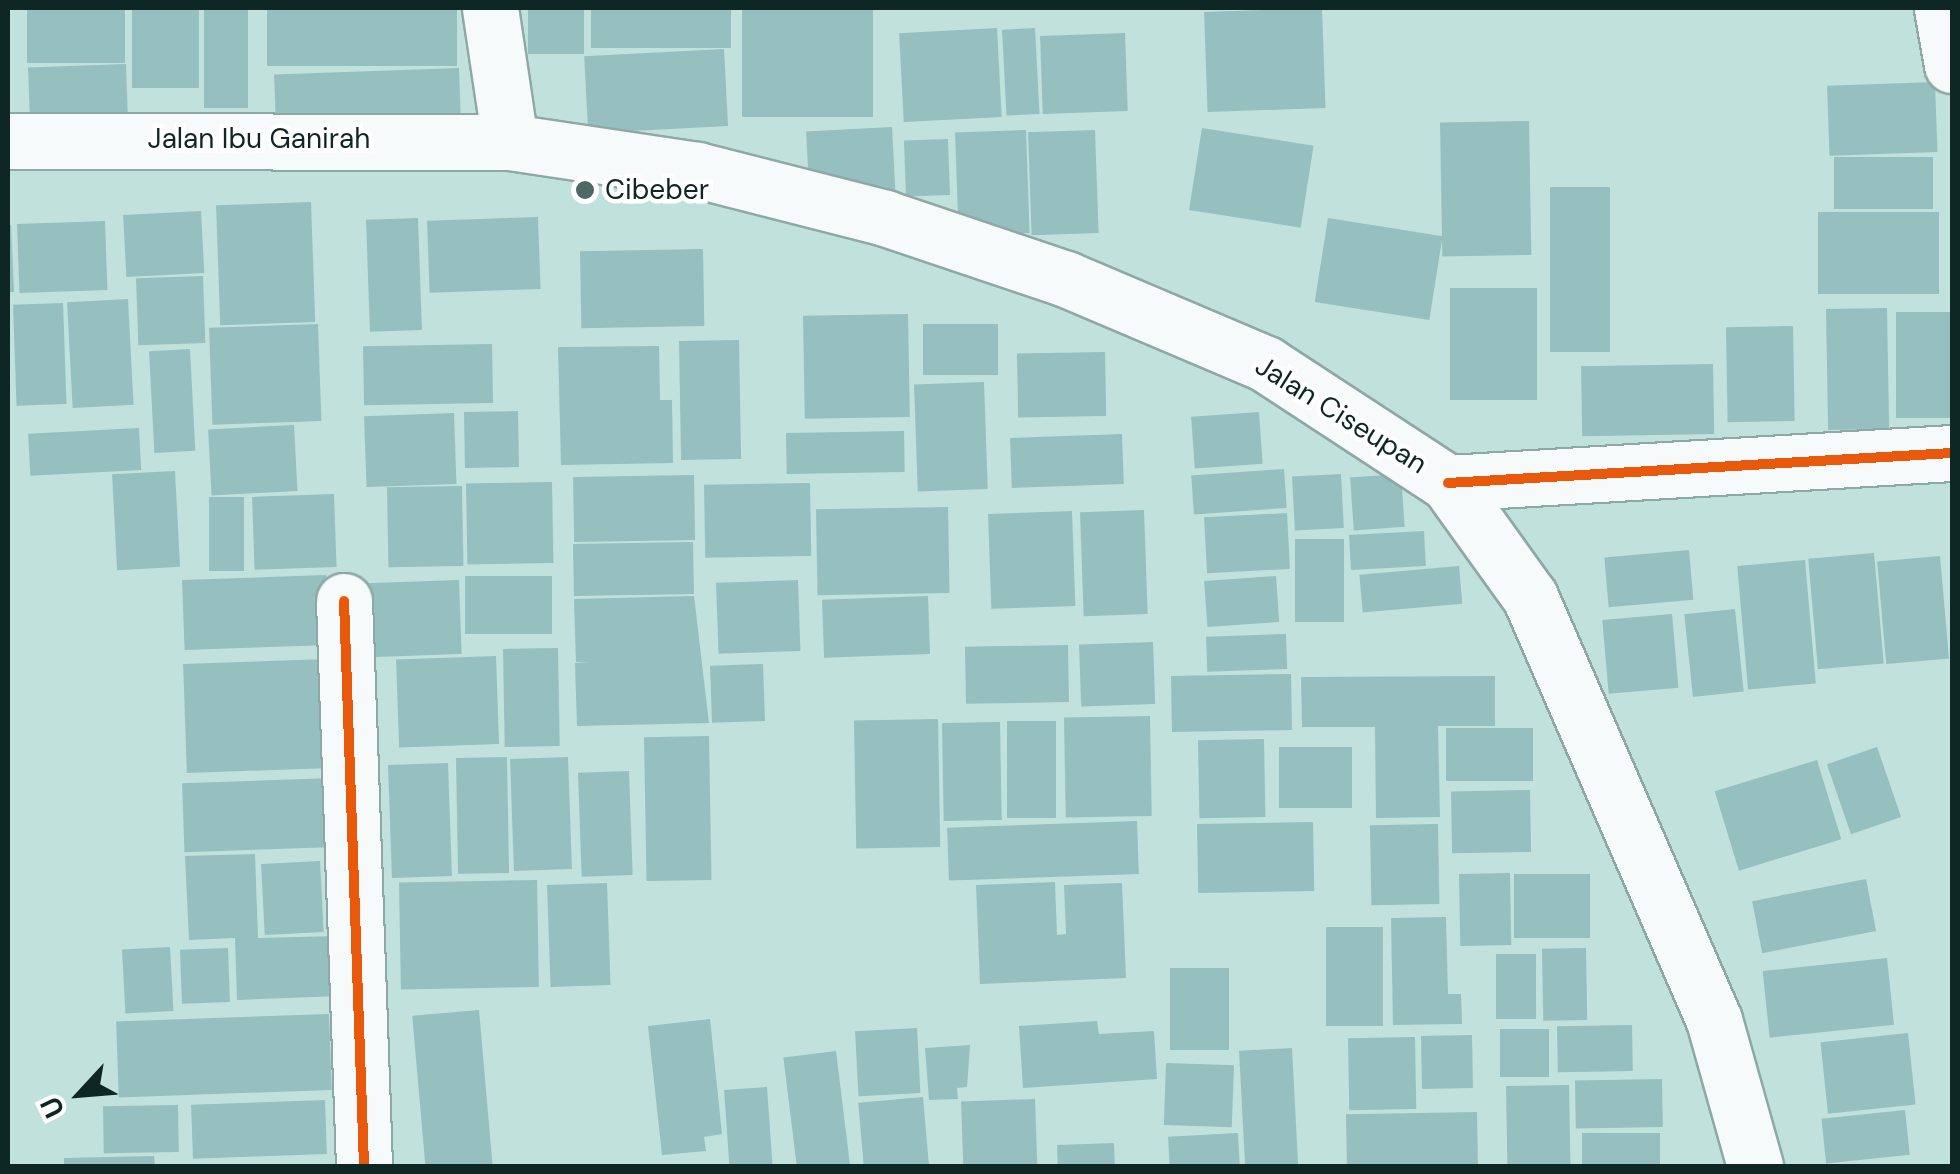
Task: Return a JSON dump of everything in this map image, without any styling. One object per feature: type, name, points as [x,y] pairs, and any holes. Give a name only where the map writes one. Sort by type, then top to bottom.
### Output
[{"type":"main road","points":[[490,8],[510,142]]},
{"type":"main road","points":[[1942,8],[1952,65]]},
{"type":"main road","name":"Jalan Ibu Ganirah","points":[[8,141],[510,142]]},
{"type":"main road","name":"Jalan Ciseupan","points":[[510,142],[697,170],[885,218],[1066,280],[1266,364],[1448,483],[1530,597],[1574,690],[1714,1020],[1755,1166]]},
{"type":"main road","points":[[1448,483],[1952,453]]},
{"type":"main road","points":[[344,602],[364,1166]]},
{"type":"building","points":[[27,8],[125,8],[125,63],[27,63]]},
{"type":"building","points":[[132,8],[199,8],[199,88],[132,88]]},
{"type":"building","points":[[204,8],[248,8],[248,108],[204,108]]},
{"type":"building","points":[[267,8],[457,8],[457,66],[267,66]]},
{"type":"building","points":[[528,8],[584,8],[584,54],[528,54]]},
{"type":"building","points":[[591,8],[731,8],[731,48],[591,48]]},
{"type":"building","points":[[742,8],[873,8],[873,117],[742,117]]},
{"type":"building","points":[[1322,8],[1325,108],[1208,112],[1204,12]]},
{"type":"building","points":[[997,28],[1002,117],[904,122],[899,33]]},
{"type":"building","points":[[1035,28],[1040,114],[1007,116],[1002,30]]},
{"type":"building","points":[[1125,33],[1128,111],[1043,114],[1040,36]]},
{"type":"building","points":[[724,49],[728,126],[588,133],[584,56]]},
{"type":"building","points":[[126,64],[128,120],[30,123],[28,67]]},
{"type":"building","points":[[459,68],[461,119],[276,125],[274,74]]},
{"type":"building","points":[[1935,82],[1937,152],[1830,156],[1827,86]]},
{"type":"building","points":[[1529,121],[1531,255],[1442,257],[1440,123]]},
{"type":"building","points":[[892,127],[895,193],[810,197],[806,132]]},
{"type":"building","points":[[1202,128],[1314,146],[1301,228],[1189,210]]},
{"type":"building","points":[[1026,130],[1030,233],[959,235],[955,132]]},
{"type":"building","points":[[1095,130],[1099,233],[1032,235],[1028,132]]},
{"type":"building","points":[[948,139],[950,195],[906,197],[904,141]]},
{"type":"building","points":[[1834,157],[1933,157],[1933,209],[1834,209]]},
{"type":"building","points":[[1550,187],[1610,187],[1610,352],[1550,352]]},
{"type":"building","points":[[311,202],[315,322],[220,325],[216,205]]},
{"type":"building","points":[[201,211],[204,273],[126,277],[123,215]]},
{"type":"building","points":[[1818,212],[1939,212],[1939,294],[1818,294]]},
{"type":"building","points":[[538,217],[541,289],[430,293],[427,221]]},
{"type":"building","points":[[418,218],[422,330],[370,332],[366,220]]},
{"type":"building","points":[[1328,218],[1443,236],[1429,320],[1315,302]]},
{"type":"building","points":[[105,221],[107,290],[19,293],[17,224]]},
{"type":"building","points":[[11,225],[14,292],[8,292]]},
{"type":"building","points":[[703,249],[704,326],[581,328],[580,251]]},
{"type":"building","points":[[203,276],[205,343],[138,345],[136,278]]},
{"type":"building","points":[[1450,288],[1537,288],[1537,400],[1450,400]]},
{"type":"building","points":[[128,299],[134,405],[73,408],[67,302]]},
{"type":"building","points":[[63,303],[67,404],[17,406],[13,305]]},
{"type":"building","points":[[1887,308],[1889,429],[1828,430],[1826,309]]},
{"type":"building","points":[[1896,312],[1952,312],[1952,418],[1896,418]]},
{"type":"building","points":[[908,314],[910,417],[805,419],[803,316]]},
{"type":"building","points":[[318,324],[321,421],[212,425],[209,328]]},
{"type":"building","points":[[923,324],[998,324],[998,375],[923,375]]},
{"type":"building","points":[[1793,326],[1795,421],[1728,422],[1726,327]]},
{"type":"building","points":[[739,340],[741,459],[681,460],[679,341]]},
{"type":"building","points":[[492,344],[493,403],[364,405],[363,346]]},
{"type":"building","points":[[659,346],[660,400],[672,400],[673,463],[561,465],[558,347]]},
{"type":"building","points":[[190,349],[195,451],[154,453],[149,351]]},
{"type":"building","points":[[1105,352],[1106,416],[1018,418],[1017,354]]},
{"type":"building","points":[[1713,364],[1714,434],[1582,436],[1581,366]]},
{"type":"building","points":[[984,382],[988,489],[918,491],[914,384]]},
{"type":"building","points":[[518,411],[519,467],[465,468],[464,412]]},
{"type":"building","points":[[1259,412],[1263,464],[1195,469],[1191,417]]},
{"type":"building","points":[[454,413],[456,484],[367,487],[364,416]]},
{"type":"building","points":[[294,425],[297,491],[212,495],[208,430]]},
{"type":"building","points":[[139,428],[141,470],[30,476],[28,434]]},
{"type":"building","points":[[904,431],[905,472],[787,474],[786,433]]},
{"type":"building","points":[[1122,434],[1124,484],[1012,488],[1010,438]]},
{"type":"building","points":[[1284,469],[1287,508],[1194,514],[1191,475]]},
{"type":"building","points":[[175,471],[180,567],[117,570],[112,474]]},
{"type":"building","points":[[1341,474],[1344,528],[1295,530],[1292,477]]},
{"type":"building","points":[[1401,474],[1405,527],[1354,530],[1350,478]]},
{"type":"building","points":[[694,475],[695,540],[574,542],[573,477]]},
{"type":"building","points":[[552,482],[553,563],[467,564],[466,484]]},
{"type":"building","points":[[810,483],[811,556],[705,558],[704,485]]},
{"type":"building","points":[[462,486],[463,566],[388,567],[387,487]]},
{"type":"building","points":[[334,494],[337,567],[255,570],[252,497]]},
{"type":"building","points":[[209,497],[244,497],[244,571],[209,571]]},
{"type":"building","points":[[948,507],[950,593],[818,595],[816,509]]},
{"type":"building","points":[[1144,510],[1148,614],[1084,616],[1080,512]]},
{"type":"building","points":[[1072,511],[1075,606],[991,609],[988,514]]},
{"type":"building","points":[[1287,513],[1290,569],[1207,573],[1204,517]]},
{"type":"building","points":[[1424,531],[1426,566],[1351,570],[1349,535]]},
{"type":"building","points":[[1295,539],[1344,539],[1344,622],[1295,622]]},
{"type":"building","points":[[693,542],[694,594],[574,596],[573,544]]},
{"type":"building","points":[[1689,550],[1693,600],[1609,607],[1604,557]]},
{"type":"building","points":[[1874,553],[1884,664],[1818,669],[1808,559]]},
{"type":"building","points":[[1940,556],[1949,659],[1886,664],[1877,561]]},
{"type":"building","points":[[1805,560],[1816,684],[1748,689],[1737,566]]},
{"type":"building","points":[[1459,566],[1462,604],[1363,613],[1359,575]]},
{"type":"building","points":[[326,575],[328,645],[185,650],[182,580]]},
{"type":"building","points":[[465,576],[552,576],[552,634],[465,634]]},
{"type":"building","points":[[1276,576],[1279,622],[1207,627],[1204,581]]},
{"type":"building","points":[[459,580],[462,654],[361,657],[358,584]]},
{"type":"building","points":[[798,580],[800,651],[719,654],[716,583]]},
{"type":"building","points":[[694,596],[709,723],[577,726],[575,663],[589,662],[576,662],[574,599]]},
{"type":"building","points":[[928,596],[930,654],[824,658],[822,600]]},
{"type":"building","points":[[1735,609],[1744,692],[1693,697],[1684,614]]},
{"type":"building","points":[[1672,614],[1678,688],[1609,694],[1602,620]]},
{"type":"building","points":[[1286,634],[1287,669],[1207,672],[1206,637]]},
{"type":"building","points":[[1153,642],[1155,704],[1081,707],[1079,645]]},
{"type":"building","points":[[1068,645],[1069,702],[966,704],[965,647]]},
{"type":"building","points":[[558,648],[560,746],[505,747],[503,649]]},
{"type":"building","points":[[496,656],[499,744],[399,747],[396,659]]},
{"type":"building","points":[[329,659],[333,768],[187,773],[183,664]]},
{"type":"building","points":[[763,664],[765,721],[712,723],[710,666]]},
{"type":"building","points":[[1291,674],[1292,730],[1172,732],[1171,676]]},
{"type":"building","points":[[1495,676],[1495,726],[1438,726],[1440,817],[1376,818],[1375,727],[1302,727],[1301,677]]},
{"type":"building","points":[[1150,716],[1152,816],[1066,817],[1064,718]]},
{"type":"building","points":[[938,719],[940,847],[856,848],[854,720]]},
{"type":"building","points":[[1007,721],[1056,721],[1056,818],[1007,818]]},
{"type":"building","points":[[1000,722],[1002,820],[944,821],[942,723]]},
{"type":"building","points":[[1446,728],[1533,728],[1533,781],[1446,781]]},
{"type":"building","points":[[709,736],[712,880],[647,881],[644,737]]},
{"type":"building","points":[[1264,739],[1265,817],[1199,818],[1198,740]]},
{"type":"building","points":[[1279,747],[1352,747],[1352,808],[1279,808]]},
{"type":"building","points":[[1877,747],[1901,817],[1851,834],[1827,764]]},
{"type":"building","points":[[507,757],[509,873],[458,874],[456,758]]},
{"type":"building","points":[[568,757],[572,869],[514,871],[510,759]]},
{"type":"building","points":[[1817,760],[1841,839],[1739,871],[1715,791]]},
{"type":"building","points":[[448,763],[452,876],[392,878],[388,765]]},
{"type":"building","points":[[629,771],[633,875],[582,877],[578,773]]},
{"type":"building","points":[[333,778],[335,847],[185,852],[182,783]]},
{"type":"building","points":[[1530,790],[1531,852],[1452,853],[1451,791]]},
{"type":"building","points":[[1137,821],[1139,874],[949,881],[947,828]]},
{"type":"building","points":[[1313,822],[1314,891],[1198,893],[1197,824]]},
{"type":"building","points":[[1438,824],[1439,904],[1371,905],[1370,825]]},
{"type":"building","points":[[255,854],[258,938],[339,936],[341,996],[237,1000],[235,938],[189,940],[185,856]]},
{"type":"building","points":[[320,861],[324,932],[265,935],[261,864]]},
{"type":"building","points":[[1510,873],[1511,945],[1460,946],[1459,874]]},
{"type":"building","points":[[1514,874],[1590,874],[1590,938],[1514,938]]},
{"type":"building","points":[[1866,879],[1876,931],[1762,953],[1752,901]]},
{"type":"building","points":[[537,880],[539,987],[401,989],[399,882]]},
{"type":"building","points":[[1055,882],[1057,935],[1066,934],[1064,885],[1122,883],[1126,978],[980,984],[976,885]]},
{"type":"building","points":[[607,883],[611,985],[551,987],[547,885]]},
{"type":"building","points":[[1446,917],[1448,994],[1461,994],[1462,1024],[1393,1025],[1391,918]]},
{"type":"building","points":[[1326,927],[1383,927],[1383,1026],[1326,1026]]},
{"type":"building","points":[[170,947],[173,1011],[125,1013],[122,950]]},
{"type":"building","points":[[228,948],[230,1002],[182,1004],[180,950]]},
{"type":"building","points":[[1586,948],[1587,1020],[1543,1021],[1542,949]]},
{"type":"building","points":[[1496,954],[1536,954],[1536,1019],[1496,1019]]},
{"type":"building","points":[[1887,958],[1894,1025],[1770,1038],[1763,971]]},
{"type":"building","points":[[1170,968],[1229,968],[1229,1050],[1170,1050]]},
{"type":"building","points":[[479,1010],[493,1166],[425,1166],[412,1016]]},
{"type":"building","points":[[329,1014],[332,1090],[119,1097],[116,1021]]},
{"type":"building","points":[[710,1019],[722,1134],[704,1137],[706,1151],[662,1155],[648,1026]]},
{"type":"building","points":[[1097,1021],[1099,1034],[1154,1031],[1157,1079],[1023,1088],[1019,1026]]},
{"type":"building","points":[[1632,1025],[1633,1071],[1558,1072],[1557,1026]]},
{"type":"building","points":[[917,1028],[920,1093],[858,1096],[855,1031]]},
{"type":"building","points":[[1500,1029],[1549,1029],[1549,1077],[1500,1077]]},
{"type":"building","points":[[1908,1033],[1916,1105],[1828,1114],[1820,1042]]},
{"type":"building","points":[[1472,1035],[1473,1088],[1422,1089],[1421,1036]]},
{"type":"building","points":[[1415,1037],[1416,1109],[1349,1110],[1348,1038]]},
{"type":"building","points":[[970,1045],[967,1087],[957,1088],[958,1099],[929,1100],[925,1048]]},
{"type":"building","points":[[1292,1048],[1298,1166],[1245,1166],[1239,1051]]},
{"type":"building","points":[[836,1051],[850,1166],[797,1166],[783,1057]]},
{"type":"building","points":[[1166,1063],[1234,1065],[1232,1127],[1164,1125]]},
{"type":"building","points":[[1662,1079],[1663,1127],[1576,1129],[1575,1081]]},
{"type":"building","points":[[1569,1085],[1570,1166],[1507,1166],[1506,1086]]},
{"type":"building","points":[[767,1087],[772,1165],[729,1166],[724,1090]]},
{"type":"building","points":[[923,1097],[929,1166],[864,1166],[858,1103]]},
{"type":"building","points":[[1035,1099],[1037,1166],[963,1166],[961,1102]]},
{"type":"building","points":[[325,1100],[327,1154],[193,1159],[191,1105]]},
{"type":"building","points":[[178,1105],[179,1152],[104,1153],[103,1106]]},
{"type":"building","points":[[1905,1110],[1910,1155],[1826,1164],[1821,1119]]},
{"type":"building","points":[[1477,1112],[1478,1166],[1347,1166],[1346,1114]]},
{"type":"building","points":[[1238,1133],[1240,1166],[1170,1166],[1168,1137]]},
{"type":"building","points":[[1582,1133],[1660,1133],[1660,1166],[1582,1166]]},
{"type":"building","points":[[1114,1143],[1115,1166],[1058,1166],[1057,1145]]},
{"type":"building","points":[[154,1156],[155,1166],[64,1166],[64,1158]]},
{"type":"cycle path","points":[[1448,483],[1952,453]]},
{"type":"cycle path","points":[[344,601],[364,1166]]},
{"type":"place","name":"Cibeber","points":[[585,190]]}]
